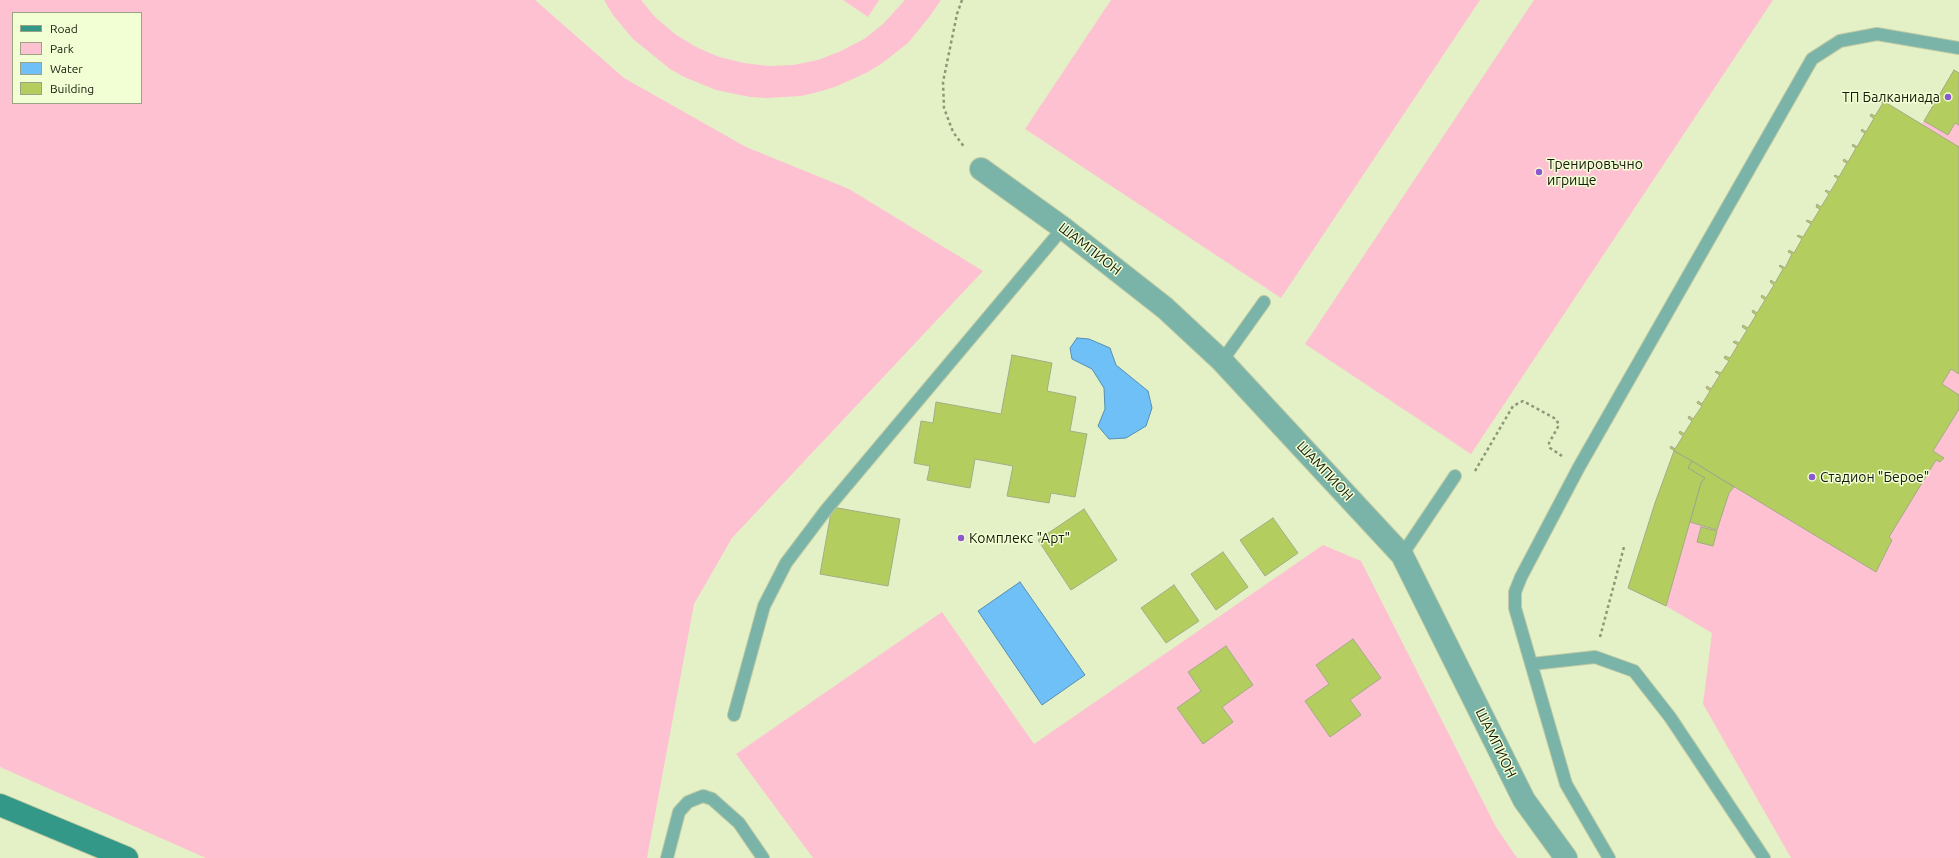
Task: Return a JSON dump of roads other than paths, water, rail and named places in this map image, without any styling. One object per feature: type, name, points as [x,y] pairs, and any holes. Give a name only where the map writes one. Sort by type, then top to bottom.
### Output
[{"type":"street","name":"ШАМПИОН","points":[[981,169],[1063,228],[1165,308],[1222,361],[1402,555],[1524,800],[1566,858]]},
{"type":"street","points":[[0,805],[127,858]]},
{"type":"lane","points":[[1609,858],[1566,784],[1515,608],[1515,592],[1521,577],[1579,467],[1812,59],[1840,41],[1877,34],[1959,48]]},
{"type":"lane","points":[[734,715],[764,606],[786,563],[826,510],[1063,228]]},
{"type":"lane","points":[[1222,361],[1264,302]]},
{"type":"lane","points":[[1402,555],[1455,476]]},
{"type":"lane","points":[[1532,664],[1595,657],[1634,671],[1670,718],[1764,858]]},
{"type":"lane","points":[[667,858],[679,812],[688,802],[703,796],[712,799],[738,823],[763,858]]},
{"type":"water","points":[[1077,338],[1089,339],[1110,348],[1116,365],[1148,391],[1152,408],[1146,426],[1126,438],[1109,439],[1098,426],[1105,409],[1104,388],[1092,369],[1072,359],[1070,348]]},
{"type":"water","points":[[1020,582],[1085,675],[1042,705],[978,611]]},
{"type":"place","name":"ТП Балканиада","points":[[1948,97]]},
{"type":"place","name":"Тренировъчно игрище","points":[[1539,172]]},
{"type":"place","name":"Стадион \"Берое\"","points":[[1812,477]]},
{"type":"place","name":"Комплекс \"Арт\"","points":[[961,538]]}]
